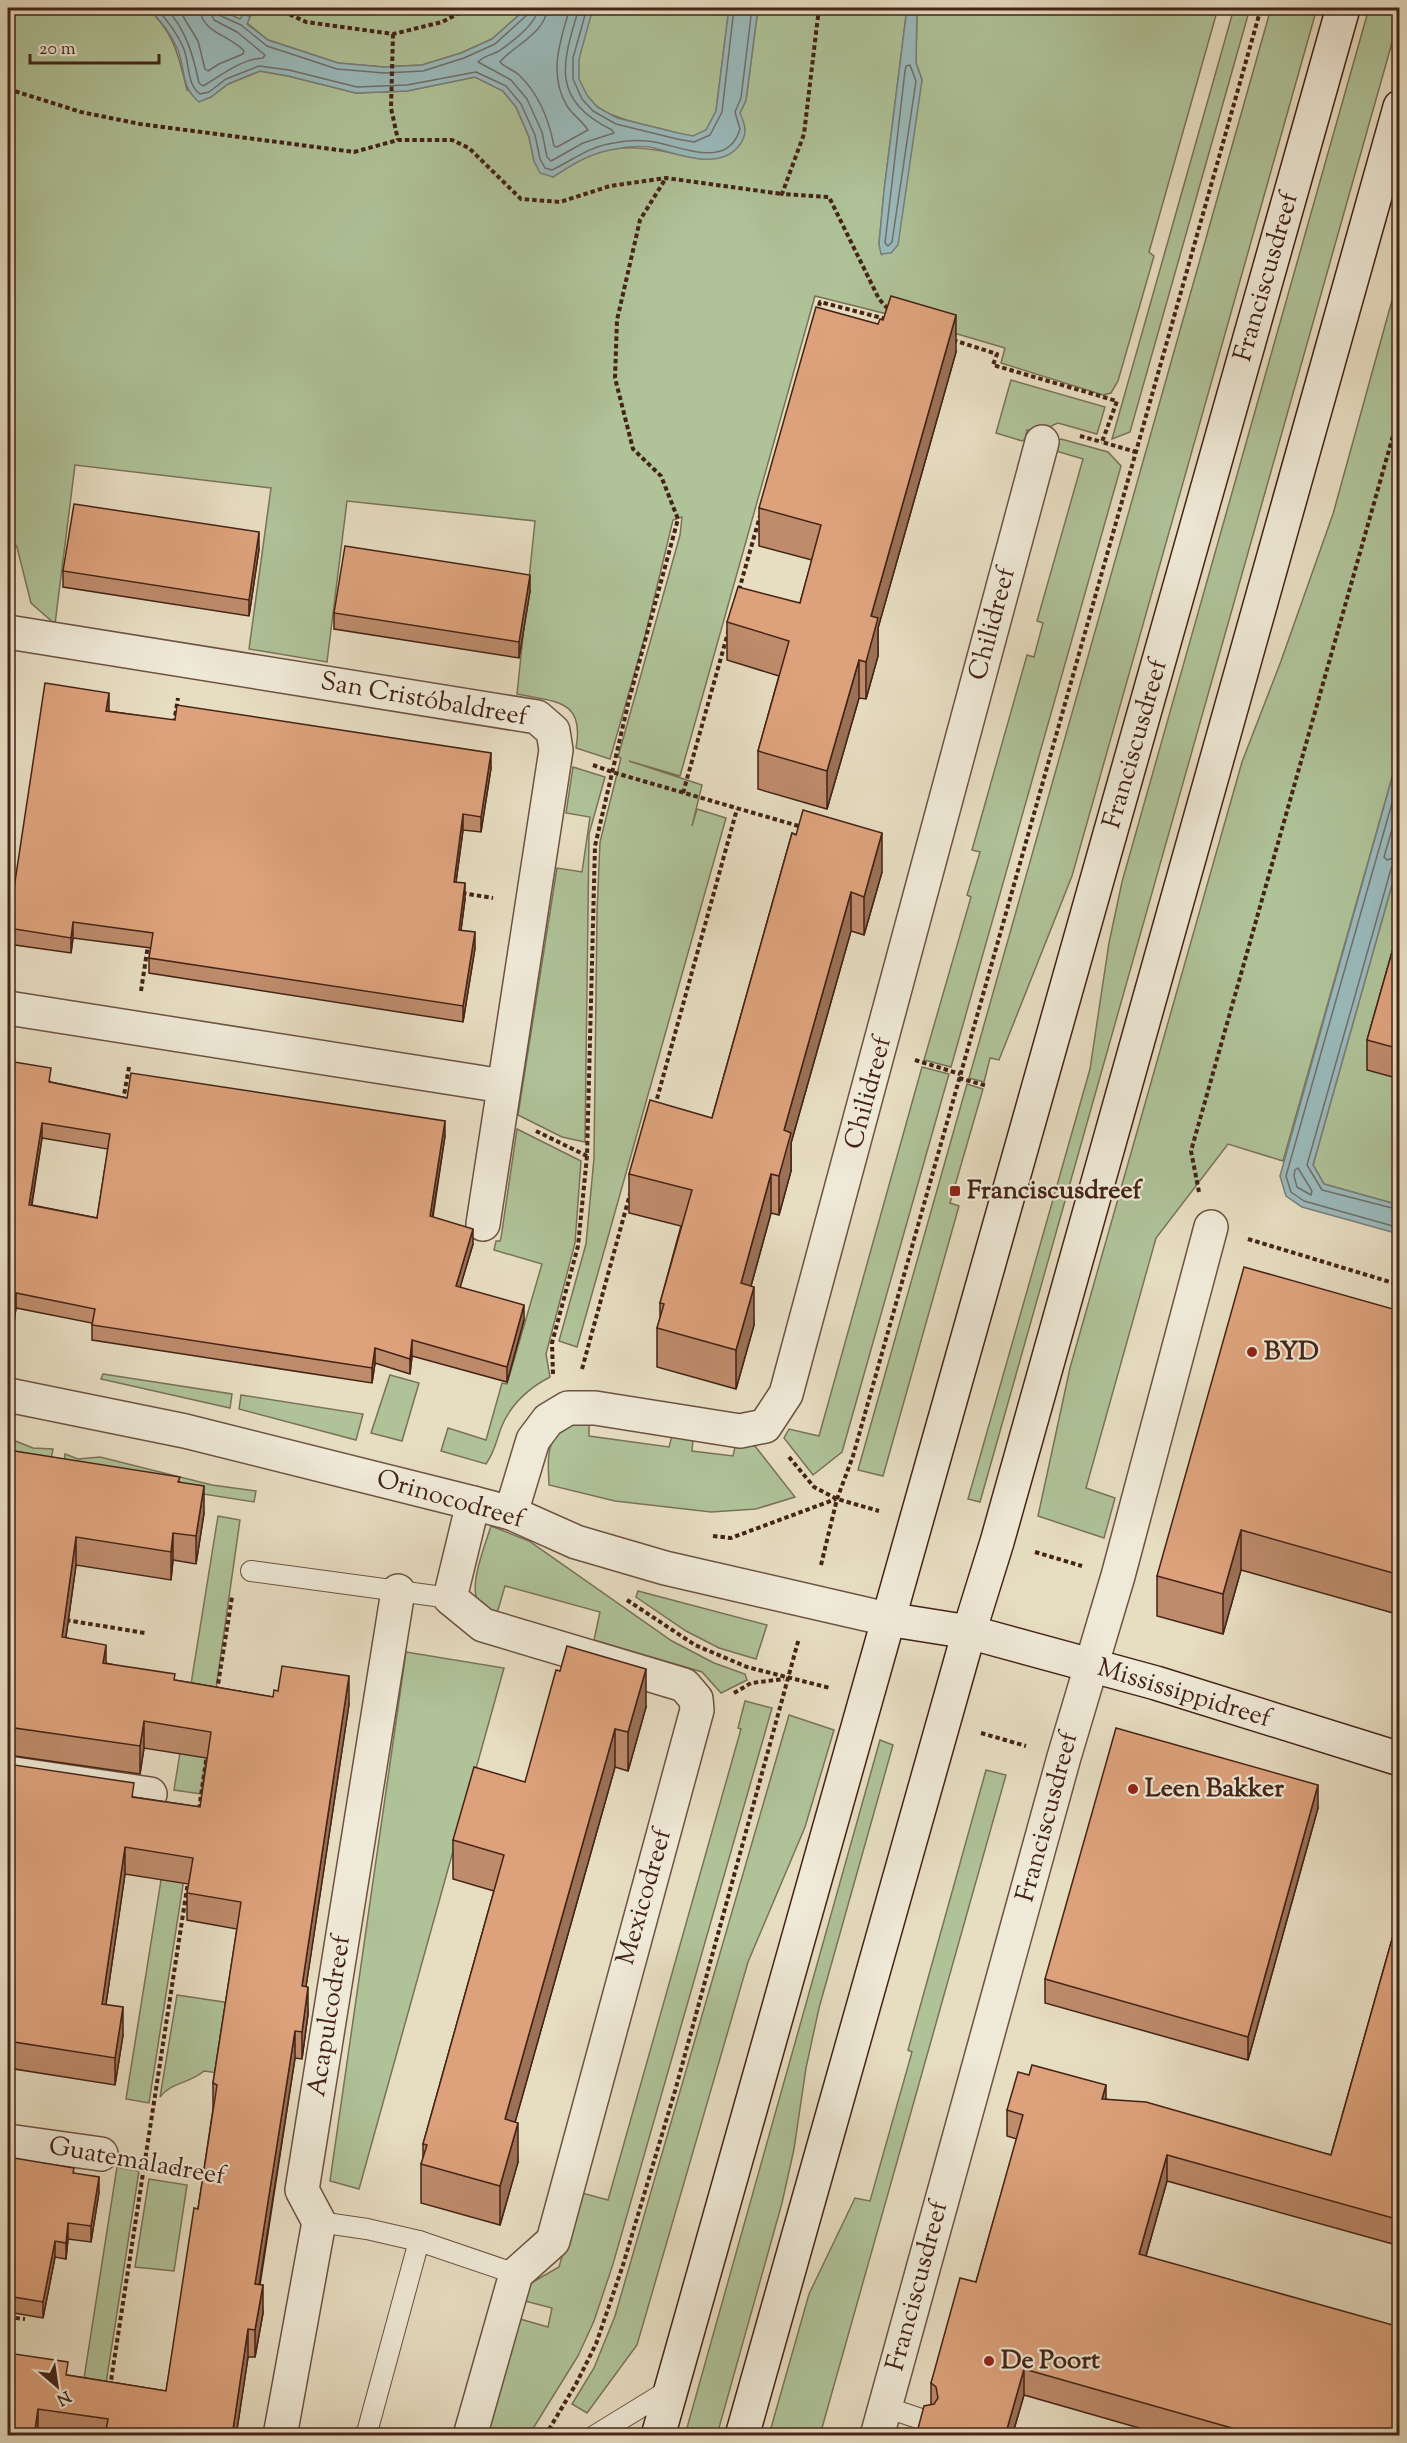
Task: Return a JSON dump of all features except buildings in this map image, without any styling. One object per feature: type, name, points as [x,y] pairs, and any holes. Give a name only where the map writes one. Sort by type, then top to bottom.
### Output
[{"type":"street","name":"Franciscusdreef","points":[[658,2436],[1343,8]]},
{"type":"street","points":[[742,2436],[969,1632],[997,1542],[1400,107]]},
{"type":"street","name":"Chilidreef","points":[[765,1426],[786,1394],[881,1049],[928,863],[1042,442]]},
{"type":"street","name":"San Cristóbaldreef","points":[[8,632],[537,717],[553,731],[556,750],[483,1224]]},
{"type":"street","points":[[8,1008],[502,1099]]},
{"type":"street","name":"Franciscusdreef","points":[[881,2421],[1064,1757],[1121,1564],[1211,1227]]},
{"type":"street","name":"Orinocodreef","points":[[8,1395],[185,1431],[473,1503],[511,1513],[576,1542],[665,1568],[887,1619]]},
{"type":"street","points":[[511,1513],[533,1440],[562,1397],[595,1408],[740,1431],[765,1426]]},
{"type":"street","points":[[473,1503],[450,1598],[483,1625],[684,1684],[696,1699],[697,1710]]},
{"type":"street","name":"Acapulcodreef","points":[[319,2222],[302,2190],[398,1591]]},
{"type":"street","points":[[887,1619],[969,1632]]},
{"type":"street","name":"Mississippidreef","points":[[969,1632],[1156,1683],[1400,1759]]},
{"type":"street","name":"Mexicodreef","points":[[516,2274],[553,2241],[697,1710]]},
{"type":"street","points":[[8,1773],[150,1794]]},
{"type":"street","name":"Guatemaladreef","points":[[8,2141],[101,2154]]},
{"type":"street","points":[[280,2436],[319,2222]]},
{"type":"street","points":[[470,2436],[516,2274]]},
{"type":"lane","points":[[251,1571],[450,1598]]},
{"type":"lane","points":[[319,2222],[367,2229],[419,2241],[516,2274]]},
{"type":"lane","points":[[366,2436],[419,2241]]},
{"type":"lane","points":[[594,2436],[672,2388]]},
{"type":"lane","name":"Franciscusdreef","points":[[881,2421],[927,2421]]},
{"type":"path","points":[[276,8],[306,22],[393,34],[442,22],[469,8]]},
{"type":"path","points":[[782,194],[804,134],[819,8]]},
{"type":"path","points":[[709,1536],[731,1538],[837,1499],[853,1456],[1261,8]]},
{"type":"path","points":[[393,34],[391,108],[398,140]]},
{"type":"path","points":[[8,89],[81,112],[199,133],[354,152],[398,140],[452,140],[470,148],[521,199],[560,202],[610,186],[666,178],[782,194],[829,197],[879,299],[894,315]]},
{"type":"path","points":[[632,1190],[580,1375],[562,1397],[553,1379],[552,1343],[578,1246],[587,1156],[595,846],[629,700],[678,519],[661,476],[633,449],[615,378],[617,320],[640,220],[666,178]]},
{"type":"path","points":[[814,325],[820,302],[890,320]]},
{"type":"path","points":[[944,337],[997,354],[993,365],[1117,401],[1102,442],[1136,452]]},
{"type":"path","points":[[1400,411],[1191,1151],[1200,1196],[1211,1227],[1400,1285]]},
{"type":"path","points":[[737,599],[763,507]]},
{"type":"path","points":[[682,793],[731,622]]},
{"type":"path","points":[[173,729],[184,660]]},
{"type":"path","points":[[556,750],[612,772],[805,828]]},
{"type":"path","points":[[654,1109],[737,809]]},
{"type":"path","points":[[450,891],[531,904]]},
{"type":"path","points":[[881,1049],[987,1086]]},
{"type":"path","points":[[502,1099],[587,1156]]},
{"type":"path","points":[[765,1426],[814,1487],[837,1499]]},
{"type":"path","points":[[216,1700],[237,1569],[251,1571]]},
{"type":"path","points":[[622,1596],[695,1644],[747,1667],[865,1699]]},
{"type":"path","points":[[65,1620],[145,1633]]},
{"type":"path","points":[[697,1710],[751,1683],[788,1679]]},
{"type":"path","points":[[545,2436],[576,2384],[596,2344],[622,2265],[675,2091],[788,1679]]},
{"type":"path","points":[[944,1722],[1064,1757]]},
{"type":"path","points":[[198,1812],[208,1747]]},
{"type":"path","points":[[110,2390],[188,1881]]},
{"type":"path","name":"Guatemaladreef","points":[[101,2154],[213,2174]]},
{"type":"path","points":[[8,2317],[25,2319]]},
{"type":"green space","points":[[8,8],[147,8],[164,26],[174,45],[187,90],[211,97],[228,84],[260,71],[356,93],[407,91],[475,77],[503,91],[516,107],[529,137],[534,161],[553,177],[584,157],[615,149],[652,149],[690,157],[740,113],[746,100],[758,8],[907,8],[884,191],[879,244],[882,254],[922,80],[916,63],[917,8],[1218,8],[1149,252],[1154,256],[1118,381],[1111,393],[1103,395],[1001,363],[1005,348],[903,318],[815,296],[680,776],[629,761],[702,785],[692,826],[697,809],[726,818],[577,1347],[559,1341],[586,1244],[594,1158],[600,842],[621,758],[618,757],[680,535],[682,517],[673,520],[645,636],[610,759],[576,748],[578,732],[576,720],[571,711],[564,706],[544,699],[517,694],[535,521],[347,501],[327,662],[249,649],[271,488],[75,465],[55,624],[31,603],[17,547],[8,534]]},
{"type":"green space","points":[[208,8],[527,8],[492,39],[461,53],[422,65],[384,67],[338,63],[268,40],[247,23],[250,17],[241,20],[222,10]]},
{"type":"green space","points":[[593,8],[729,8],[716,111],[706,130],[693,136],[682,135],[612,115],[591,102],[579,80],[578,62]]},
{"type":"green space","points":[[1234,8],[1250,8],[1130,432],[1112,439]]},
{"type":"green space","points":[[1271,8],[1317,8],[1072,876],[999,1060],[990,1058],[984,1082],[969,1078]]},
{"type":"green space","points":[[1369,8],[1399,8],[1399,18],[980,1502],[968,1499],[1090,1069],[1109,943],[1122,882]]},
{"type":"green space","points":[[1399,275],[1399,753],[1283,1161],[1228,1144],[1156,1238],[1086,1488],[1115,1498],[1104,1538],[1038,1516],[1070,1368],[1242,762],[1281,661],[1333,514]]},
{"type":"green space","points":[[1011,380],[1105,407],[1097,434],[1058,423],[1051,426],[1045,435],[1027,430],[1025,439],[1022,441],[996,433]]},
{"type":"green space","points":[[1061,439],[1108,452],[1121,466],[951,1067],[924,1060],[971,897],[967,895],[980,852],[972,850],[1027,655],[1034,657],[1043,623],[1037,621],[1083,459],[1056,451],[1057,440]]},
{"type":"green space","points":[[573,767],[605,777],[589,834],[585,1142],[562,1137],[518,1115],[557,868],[582,872],[590,817],[566,813]]},
{"type":"green space","points":[[1399,860],[1399,1205],[1324,1184],[1313,1165]]},
{"type":"green space","points":[[922,1067],[949,1074],[842,1452],[813,1475],[784,1438],[789,1429],[819,1436]]},
{"type":"green space","points":[[967,1084],[983,1089],[950,1203],[959,1206],[883,1476],[858,1470]]},
{"type":"green space","points":[[517,1129],[581,1161],[575,1243],[546,1354],[550,1377],[535,1386],[509,1412],[486,1464],[441,1451],[448,1428],[486,1440],[502,1383],[507,1384],[542,1264],[494,1250],[496,1241],[500,1241],[501,1238]]},
{"type":"green space","points":[[103,1374],[232,1394],[230,1408],[101,1379]]},
{"type":"green space","points":[[390,1375],[419,1383],[402,1441],[371,1433]]},
{"type":"green space","points":[[241,1395],[363,1414],[356,1440],[239,1409]]},
{"type":"green space","points":[[577,1423],[589,1424],[589,1436],[669,1447],[672,1436],[693,1440],[692,1451],[733,1456],[736,1443],[755,1446],[795,1497],[756,1509],[711,1512],[615,1501],[549,1485],[548,1465],[553,1440],[566,1427]]},
{"type":"green space","points":[[8,1438],[33,1448],[53,1449],[49,1470],[8,1464]]},
{"type":"green space","points":[[65,1454],[78,1459],[100,1457],[212,1485],[256,1491],[254,1502],[63,1472]]},
{"type":"green space","points":[[218,1516],[240,1520],[201,1794],[174,1790]]},
{"type":"green space","points":[[491,1526],[529,1541],[672,1641],[714,1663],[745,1674],[747,1680],[721,1693],[702,1672],[594,1640],[600,1612],[505,1586],[498,1610],[495,1613],[491,1611],[479,1602],[475,1587],[476,1576]]},
{"type":"green space","points":[[638,1591],[767,1625],[756,1659],[719,1648],[686,1631],[636,1597]]},
{"type":"green space","points":[[406,1652],[504,1668],[359,2189],[330,2181]]},
{"type":"green space","points":[[745,1701],[772,1708],[613,2264],[594,2321],[578,2356],[529,2435],[487,2436],[520,2319],[548,2327],[552,2308],[525,2301],[531,2283],[559,2267],[580,2195],[582,2193],[608,2200],[741,1729],[738,1728]]},
{"type":"green space","points":[[789,1715],[834,1730],[805,1827],[748,1962],[637,2345],[587,2413],[572,2404],[594,2368],[615,2316]]},
{"type":"green space","points":[[880,1740],[893,1745],[819,2008],[782,2203],[717,2435],[685,2435]]},
{"type":"green space","points":[[986,1770],[1006,1775],[820,2435],[769,2435],[809,2294],[855,2198],[870,2201],[912,2052],[908,2050]]},
{"type":"green space","points":[[173,1805],[195,1808],[149,2103],[126,2099]]},
{"type":"green space","points":[[177,1995],[230,2003],[219,2073],[204,2071],[169,2088],[160,2097]]},
{"type":"green space","points":[[117,2167],[139,2171],[98,2435],[75,2436]]},
{"type":"green space","points":[[149,2179],[187,2185],[174,2271],[135,2267]]},
{"type":"water","points":[[147,8],[206,8],[240,19],[244,14],[250,17],[247,24],[268,40],[338,63],[384,67],[422,65],[461,53],[492,39],[527,8],[593,8],[579,59],[579,79],[587,95],[597,107],[617,118],[693,136],[706,130],[716,111],[729,8],[758,8],[746,100],[740,113],[745,126],[745,134],[738,147],[718,158],[695,158],[649,147],[620,148],[591,156],[553,177],[540,173],[534,161],[529,137],[516,107],[503,91],[475,77],[407,91],[356,93],[260,71],[228,84],[211,97],[199,102],[186,84],[178,50],[172,38]]},
{"type":"water","points":[[907,8],[917,8],[916,63],[922,80],[898,245],[891,253],[881,254],[879,244],[884,191]]},
{"type":"water","points":[[1399,753],[1399,860],[1313,1165],[1324,1184],[1399,1205],[1399,1234],[1302,1207],[1286,1196],[1280,1176]]},
{"type":"place","name":"Franciscusdreef","points":[[955,1191]]},
{"type":"place","name":"BYD","points":[[1252,1352]]},
{"type":"place","name":"Leen Bakker","points":[[1133,1789]]},
{"type":"place","name":"De Poort","points":[[989,2361]]}]
